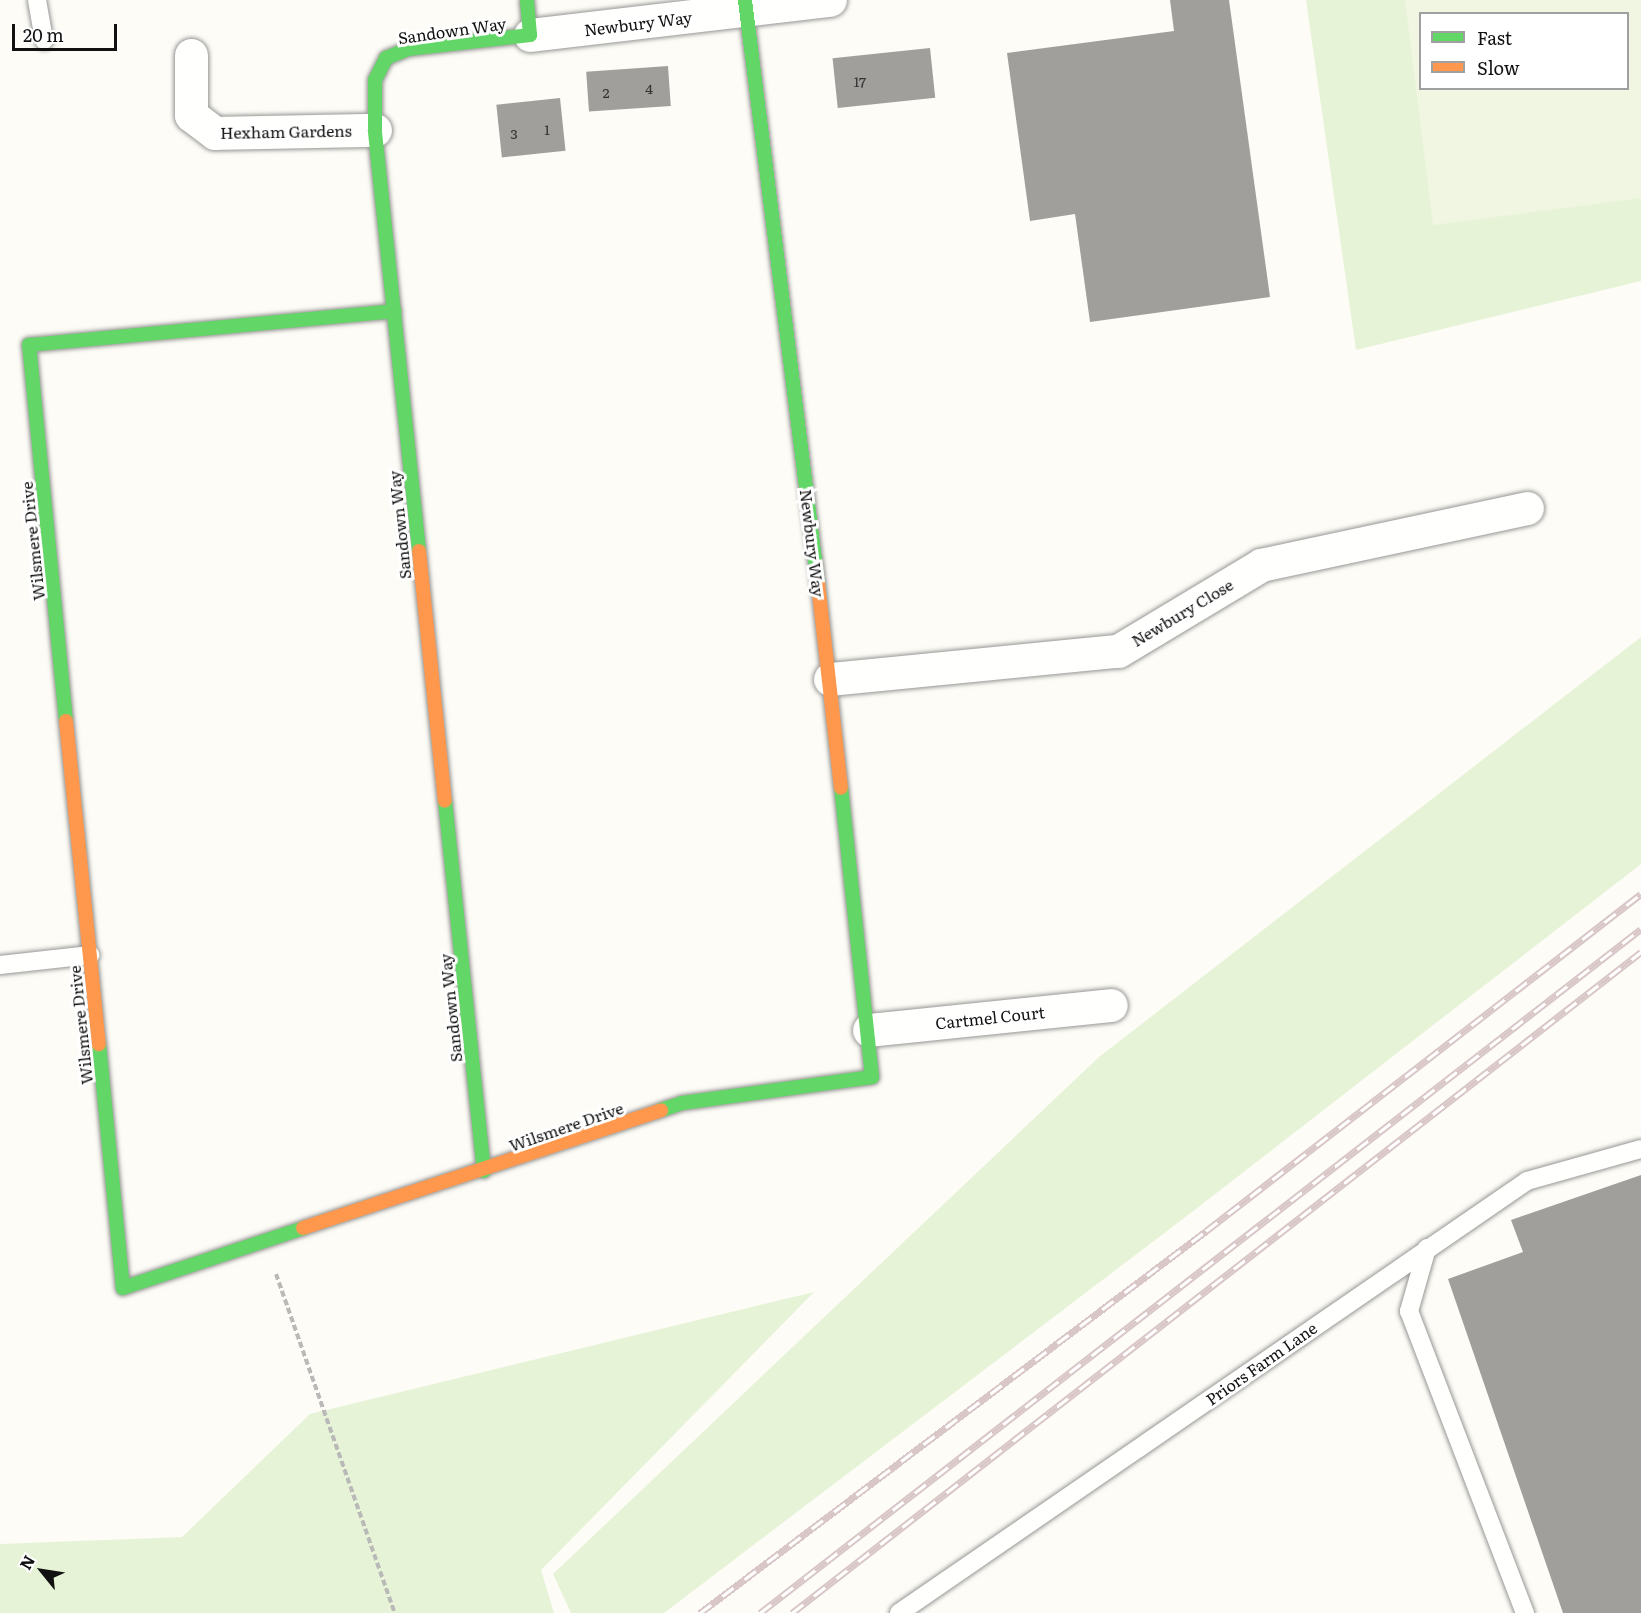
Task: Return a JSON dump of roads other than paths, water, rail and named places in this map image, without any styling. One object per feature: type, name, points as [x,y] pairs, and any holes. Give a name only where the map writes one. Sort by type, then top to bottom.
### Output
[{"type":"street","name":"Sandown Way","points":[[484,1171],[375,130],[375,80],[386,58],[408,49],[530,35],[526,0]]},
{"type":"street","name":"Newbury Way","points":[[530,35],[745,5],[830,0]]},
{"type":"street","name":"Newbury Way","points":[[745,5],[830,679],[869,1030],[872,1077]]},
{"type":"street","name":"Hexham Gardens","points":[[190,55],[191,115],[215,133],[375,130]]},
{"type":"street","name":"Wilsmere Drive","points":[[394,311],[29,345],[123,1288],[484,1171],[682,1103],[872,1077]]},
{"type":"street","name":"Newbury Close","points":[[830,679],[1118,651],[1261,565],[1527,508]]},
{"type":"street","name":"Cartmel Court","points":[[869,1030],[1111,1005]]},
{"type":"lane","points":[[37,0],[44,40]]},
{"type":"lane","points":[[0,965],[90,955]]},
{"type":"lane","name":"Priors Farm Lane","points":[[899,1613],[1426,1248],[1527,1181],[1641,1149]]},
{"type":"lane","points":[[1426,1248],[1409,1311],[1525,1613]]},
{"type":"railway","points":[[700,1613],[1206,1231],[1641,894]]},
{"type":"railway","points":[[760,1613],[1641,929]]},
{"type":"railway","points":[[792,1613],[1641,952]]}]
